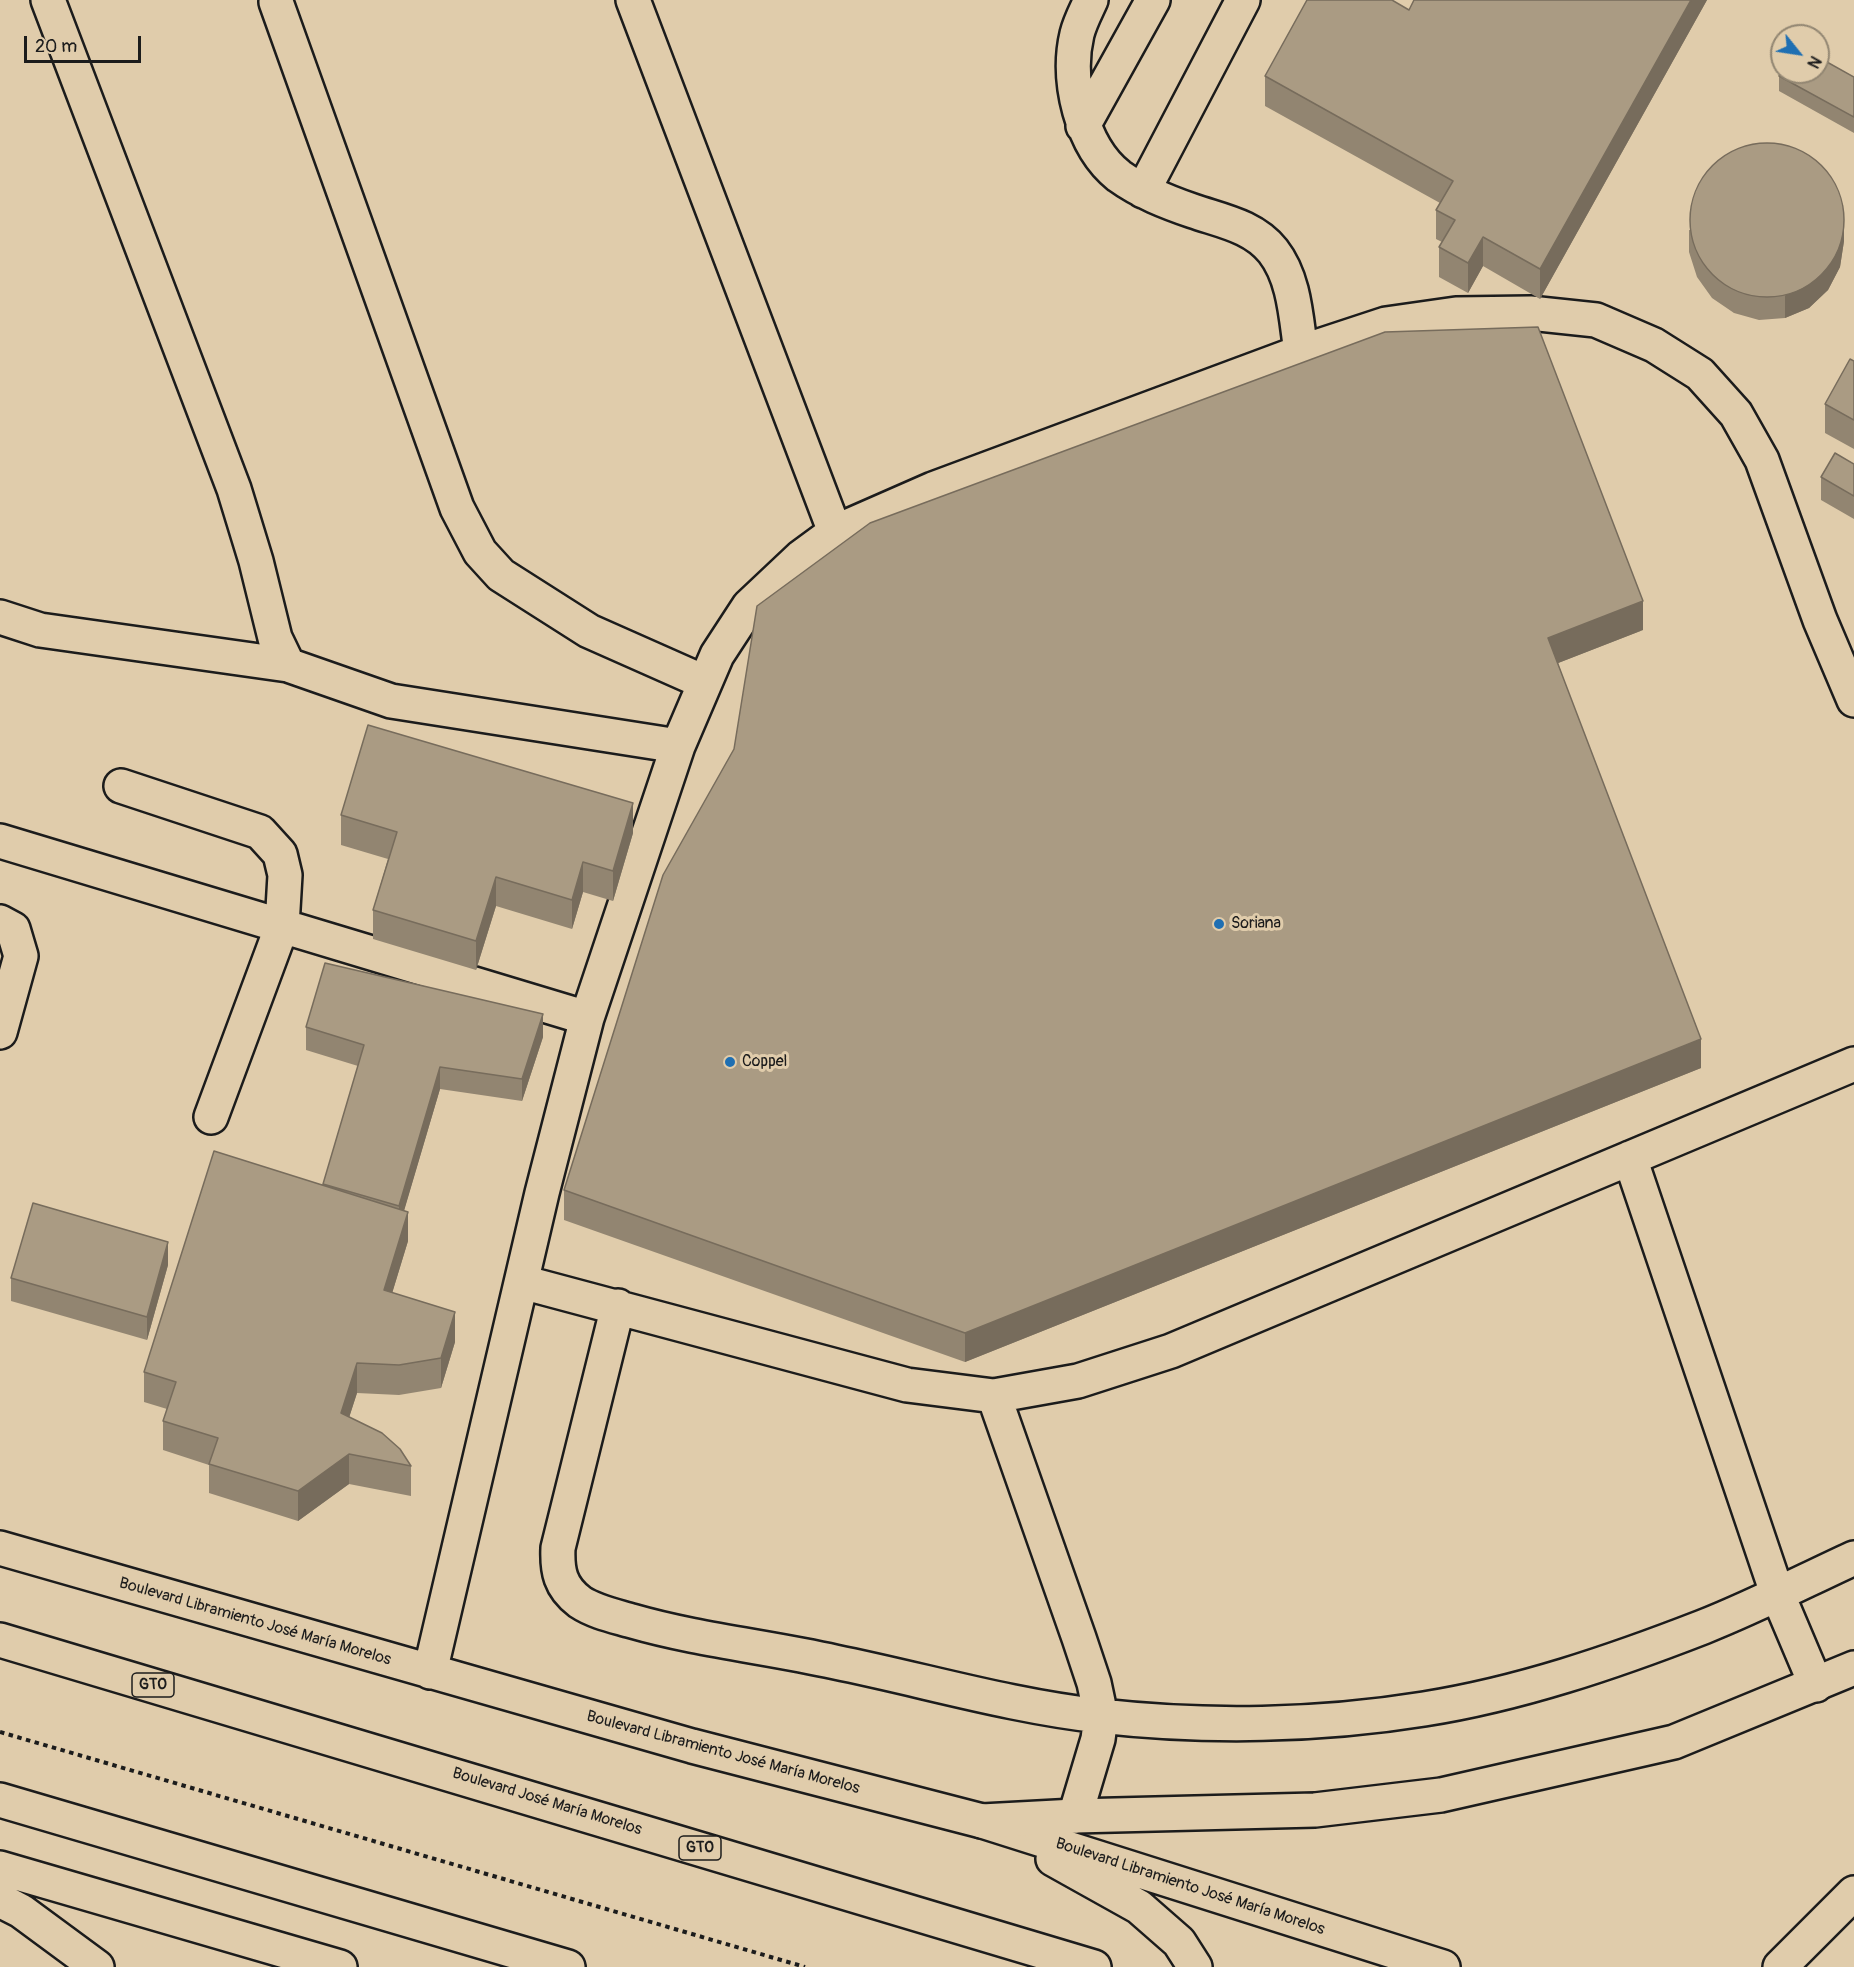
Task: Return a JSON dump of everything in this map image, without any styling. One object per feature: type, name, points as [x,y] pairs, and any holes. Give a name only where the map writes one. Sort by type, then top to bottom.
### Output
[{"type":"street","points":[[48,0],[234,489],[256,561],[275,638],[288,665]]},
{"type":"street","points":[[633,0],[835,532]]},
{"type":"street","points":[[1091,0],[1077,35],[1074,83],[1083,126],[1099,155],[1118,175],[1143,191],[1194,212],[1232,222],[1255,235],[1273,252],[1294,301],[1301,352]]},
{"type":"street","points":[[1083,126],[1153,0]]},
{"type":"street","points":[[1143,191],[1243,0]]},
{"type":"street","points":[[276,2],[456,508],[480,552],[501,575],[589,631],[704,682]]},
{"type":"street","points":[[430,1672],[587,1018],[678,746],[717,655],[749,606],[801,557],[835,532],[933,489],[1301,352],[1386,324],[1456,314],[1530,313],[1596,320],[1654,345],[1700,374],[1736,414],[1762,459],[1820,620],[1854,700]]},
{"type":"street","points":[[0,617],[40,630],[288,665],[391,701],[678,746]]},
{"type":"street","points":[[121,786],[260,832],[280,854],[285,875],[282,926],[212,1117]]},
{"type":"street","points":[[0,841],[587,1018]]},
{"type":"street","points":[[0,922],[13,929],[21,956],[0,1032]]},
{"type":"street","points":[[522,1282],[618,1306],[810,1361],[907,1385],[994,1396],[1078,1381],[1171,1351],[1854,1064]]},
{"type":"street","points":[[1630,1158],[1777,1593],[1816,1685]]},
{"type":"street","points":[[618,1306],[558,1548],[557,1571],[564,1586],[580,1602],[602,1612],[649,1626],[834,1661],[1007,1702],[1101,1716],[1212,1723],[1328,1720],[1425,1709],[1526,1687],[1614,1659],[1706,1626],[1854,1558]]},
{"type":"street","points":[[994,1396],[1079,1638],[1094,1683],[1101,1716],[1098,1739],[1075,1815]]},
{"type":"street","name":"Boulevard Libramiento José María Morelos","points":[[0,1548],[704,1749],[982,1821],[1443,1967]]},
{"type":"street","name":"Boulevard José María Morelos","points":[[0,1640],[1094,1967]]},
{"type":"street","points":[[982,1821],[1075,1815],[1315,1810],[1441,1795],[1674,1742],[1854,1668]]},
{"type":"street","points":[[0,1800],[568,1967]]},
{"type":"street","points":[[982,1821],[1139,1907],[1179,1941],[1195,1967]]},
{"type":"street","points":[[0,1868],[340,1967]]},
{"type":"street","points":[[1780,1967],[1854,1893]]},
{"type":"street","points":[[0,1900],[21,1911],[97,1967]]},
{"type":"path","points":[[0,1732],[805,1967]]},
{"type":"building","points":[[1307,0],[1392,0],[1409,10],[1414,0],[1691,0],[1540,269],[1483,237],[1468,263],[1439,247],[1455,220],[1436,210],[1453,181],[1265,76]]},
{"type":"building","points":[[1830,64],[1854,77],[1854,117],[1794,84],[1830,84]]},
{"type":"building","points":[[1767,143],[1796,149],[1810,156],[1821,166],[1831,177],[1838,191],[1844,220],[1838,249],[1831,263],[1821,274],[1810,284],[1796,291],[1767,297],[1738,291],[1724,284],[1713,274],[1703,263],[1696,249],[1690,220],[1696,191],[1703,177],[1713,166],[1724,156],[1738,149]]},
{"type":"building","name":"Soriana","points":[[1538,327],[1643,601],[1548,638],[1701,1039],[965,1333],[564,1190],[663,875],[734,749],[757,606],[870,523],[1385,332]]},
{"type":"building","points":[[1850,359],[1854,361],[1854,420],[1825,404]]},
{"type":"building","points":[[1835,453],[1854,464],[1854,496],[1821,477]]},
{"type":"building","points":[[368,725],[633,803],[613,871],[583,862],[572,900],[496,877],[476,941],[373,910],[397,832],[341,815]]},
{"type":"building","points":[[325,963],[543,1014],[522,1079],[440,1067],[399,1206],[323,1184],[364,1045],[306,1027]]},
{"type":"building","points":[[214,1151],[408,1212],[384,1290],[455,1312],[441,1358],[399,1365],[357,1363],[341,1413],[382,1433],[400,1449],[411,1466],[349,1454],[298,1491],[209,1464],[218,1438],[163,1421],[176,1382],[144,1372]]},
{"type":"building","points":[[33,1203],[168,1242],[147,1317],[11,1278]]},
{"type":"place","name":"Soriana","points":[[1219,924]]},
{"type":"place","name":"Coppel","points":[[730,1062]]}]
